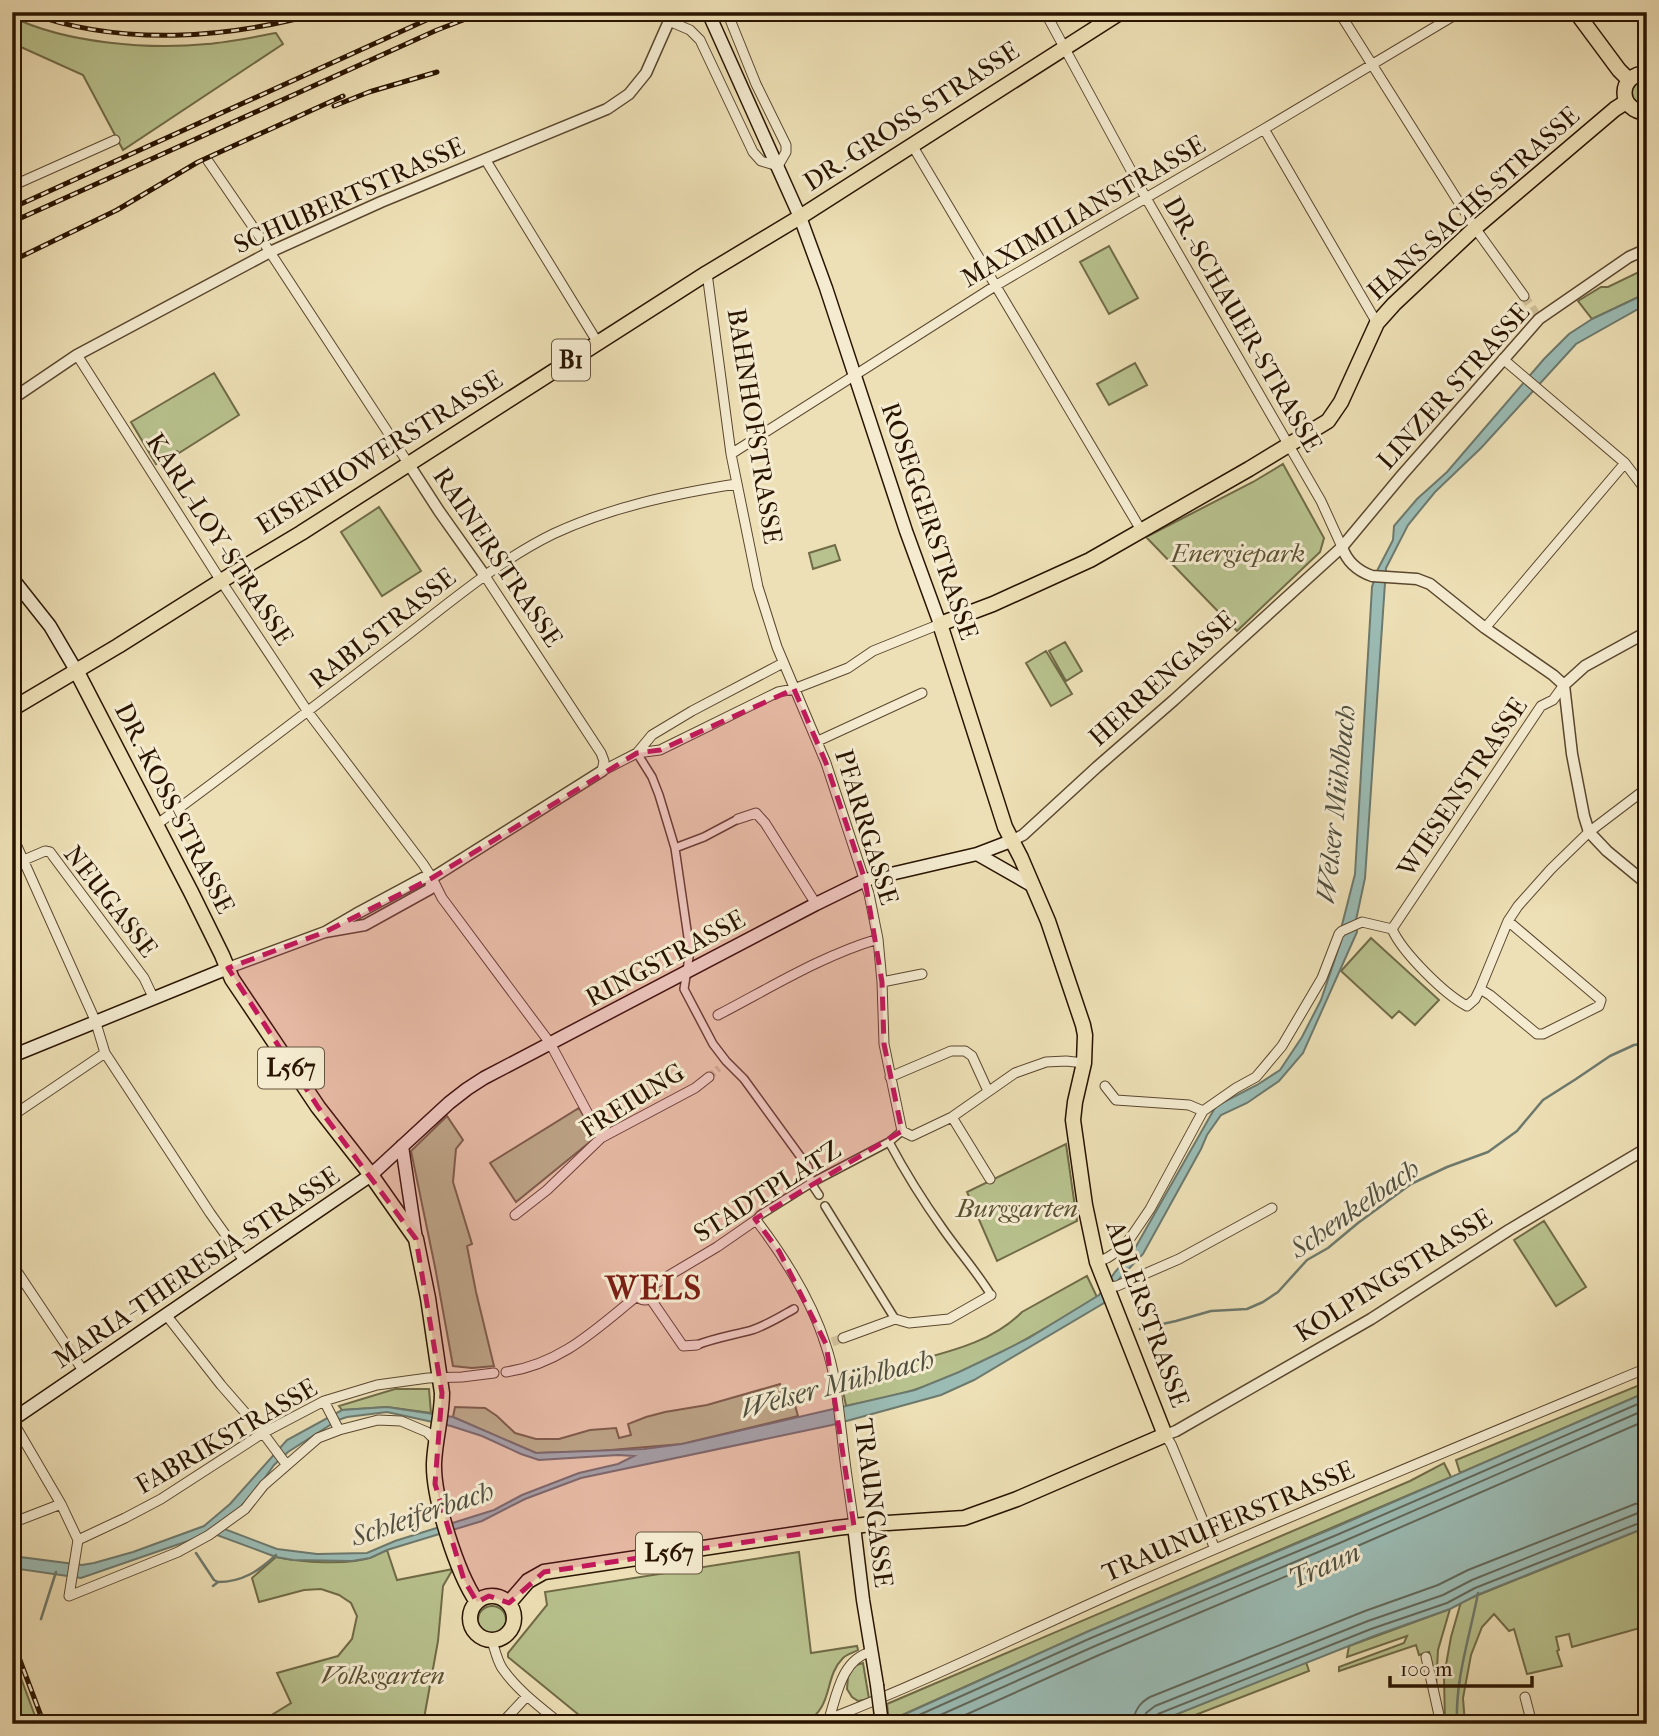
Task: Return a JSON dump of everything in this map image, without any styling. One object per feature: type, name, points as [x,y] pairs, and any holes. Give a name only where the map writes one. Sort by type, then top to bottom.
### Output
[{"type":"main road","name":"DR.-GROSS-STRASSE","points":[[800,217],[1121,12]]},
{"type":"main road","points":[[1576,12],[1629,80]]},
{"type":"main road","name":"ROSEGGERSTRASSE","points":[[710,15],[800,217],[940,624],[1004,827],[1011,841]]},
{"type":"main road","points":[[1647,73],[1638,74],[1629,80],[1624,90],[1626,102],[1636,111],[1647,113]]},
{"type":"main road","name":"HANS-SACHS-STRASSE","points":[[940,624],[1090,560],[1328,421],[1335,414],[1377,323],[1394,304],[1475,228],[1615,108],[1626,102]]},
{"type":"main road","name":"B1","points":[[707,273],[800,217]]},
{"type":"main road","name":"EISENHOWERSTRASSE","points":[[76,672],[301,533],[707,273]]},
{"type":"main road","points":[[12,578],[50,626],[76,672]]},
{"type":"main road","name":"B1","points":[[12,709],[76,672]]},
{"type":"main road","name":"DR.-KOSS-STRASSE","points":[[76,672],[228,968]]},
{"type":"main road","name":"RINGSTRASSE","points":[[371,1175],[467,1089],[550,1042],[865,880],[977,854],[1011,841]]},
{"type":"main road","name":"ADLERSTRASSE","points":[[1011,841],[1052,931],[1083,1025],[1084,1063],[1073,1120],[1085,1206],[1097,1262],[1110,1288],[1164,1435]]},
{"type":"main road","points":[[977,854],[1033,887]]},
{"type":"main road","points":[[12,1056],[228,968]]},
{"type":"main road","name":"L567","points":[[228,968],[232,979],[317,1107],[371,1175],[416,1239],[442,1393],[434,1463],[435,1484],[464,1580],[477,1602],[470,1614],[471,1627],[480,1637],[492,1641]]},
{"type":"main road","points":[[402,1146],[416,1239]]},
{"type":"main road","name":"MARIA-THERESIA-STRASSE","points":[[12,1420],[371,1175]]},
{"type":"main road","points":[[854,1526],[964,1518],[1017,1500],[1164,1435]]},
{"type":"main road","name":"L567","points":[[509,1603],[528,1581],[544,1572],[854,1526]]},
{"type":"main road","name":"TRAUNGASSE","points":[[854,1526],[882,1724]]},
{"type":"main road","points":[[477,1602],[489,1596],[503,1599],[509,1603],[515,1616],[506,1636],[492,1641]]},
{"type":"street","points":[[671,17],[700,40],[753,152],[761,161],[778,166],[786,152],[786,145],[756,83],[727,12]]},
{"type":"street","name":"DR.-SCHAUER-STRASSE","points":[[1045,12],[1146,198],[1321,501],[1342,547]]},
{"type":"street","points":[[1339,12],[1475,228],[1524,296]]},
{"type":"street","name":"MAXIMILIANSTRASSE","points":[[731,454],[995,286],[1264,130],[1460,12]]},
{"type":"street","name":"SCHUBERTSTRASSE","points":[[12,398],[77,355],[270,252],[381,202],[607,109],[629,94],[646,73],[671,17]]},
{"type":"street","points":[[1264,130],[1377,323]]},
{"type":"street","points":[[12,186],[115,140]]},
{"type":"street","points":[[912,145],[1141,530]]},
{"type":"street","points":[[485,159],[598,342]]},
{"type":"street","name":"RAINERSTRASSE","points":[[208,161],[601,753],[604,761],[602,771]]},
{"type":"street","name":"LINZER STRASSE","points":[[1342,547],[1539,319],[1629,257],[1647,249]]},
{"type":"street","name":"BAHNHOFSTRASSE","points":[[707,273],[736,484],[758,587],[771,631],[794,689]]},
{"type":"street","name":"KARL-LOY-STRASSE","points":[[77,355],[307,712],[432,878],[442,898],[550,1042],[601,1138]]},
{"type":"street","points":[[1503,359],[1625,463],[1647,492]]},
{"type":"street","points":[[1485,628],[1625,463]]},
{"type":"street","name":"RABLSTRASSE","points":[[156,825],[485,576],[526,549],[569,527],[611,511],[656,499],[736,484]]},
{"type":"street","points":[[1342,547],[1354,567],[1372,576],[1416,579],[1430,584],[1564,685],[1572,754],[1589,832],[1607,851],[1647,884]]},
{"type":"street","name":"HERRENGASSE","points":[[1011,841],[1023,835],[1342,547]]},
{"type":"street","points":[[228,968],[326,932],[365,925],[430,889],[432,878],[602,771],[638,753],[660,750],[778,692],[794,689],[848,668],[873,651],[940,624]]},
{"type":"street","name":"WIESENSTRASSE","points":[[1392,929],[1541,706],[1553,700],[1564,685],[1585,666],[1647,632]]},
{"type":"street","points":[[638,753],[652,735],[783,663]]},
{"type":"street","name":"PFARRGASSE","points":[[794,689],[818,741],[865,880],[878,939],[883,982],[883,1035],[902,1131]]},
{"type":"street","points":[[818,741],[922,693]]},
{"type":"street","points":[[638,753],[659,795],[675,848],[690,951],[684,989],[705,1022],[713,1044],[744,1079],[808,1167],[811,1183],[819,1195]]},
{"type":"street","points":[[1097,1262],[1121,1249],[1131,1237],[1150,1209],[1203,1111],[1256,1077],[1282,1046],[1322,978],[1342,931],[1362,922],[1392,929],[1397,941],[1444,992],[1467,1006],[1475,999],[1508,921],[1518,906],[1589,832],[1647,788]]},
{"type":"street","points":[[675,848],[755,813],[765,823],[816,904]]},
{"type":"street","points":[[12,835],[96,1020],[105,1053],[245,1262]]},
{"type":"street","name":"NEUGASSE","points":[[24,860],[46,851],[50,852],[144,978],[153,997]]},
{"type":"street","points":[[1480,989],[1537,1034],[1543,1034],[1599,1006],[1601,1000],[1508,921]]},
{"type":"street","points":[[718,1015],[850,948],[878,939]]},
{"type":"street","points":[[883,982],[922,974]]},
{"type":"street","points":[[890,1077],[951,1051],[965,1051],[972,1056],[988,1091]]},
{"type":"street","points":[[12,1116],[105,1053]]},
{"type":"street","name":"FREIUNG","points":[[719,1069],[726,1061]]},
{"type":"street","points":[[902,1131],[912,1136],[952,1117],[1016,1073],[1046,1062],[1084,1063]]},
{"type":"street","name":"FREIUNG","points":[[515,1215],[547,1190],[601,1138],[695,1088],[709,1077]]},
{"type":"street","points":[[1105,1086],[1116,1100],[1189,1105],[1203,1111]]},
{"type":"street","points":[[952,1117],[990,1179]]},
{"type":"street","name":"STADTPLATZ","points":[[506,1371],[519,1370],[547,1361],[565,1352],[637,1296],[635,1289],[641,1282],[648,1281],[653,1285],[716,1247],[811,1183],[890,1142],[902,1131]]},
{"type":"street","points":[[843,1338],[895,1319],[909,1323],[949,1319],[991,1295],[919,1195],[890,1142]]},
{"type":"street","name":"KOLPINGSTRASSE","points":[[1164,1435],[1371,1319],[1509,1230],[1646,1151]]},
{"type":"street","points":[[825,1206],[895,1319]]},
{"type":"street","points":[[1110,1288],[1180,1259],[1272,1208]]},
{"type":"street","name":"TRAUNGASSE","points":[[756,1220],[779,1251],[805,1304],[829,1343],[854,1526]]},
{"type":"street","points":[[12,1264],[84,1372]]},
{"type":"street","points":[[650,1298],[654,1291],[653,1285]]},
{"type":"street","points":[[637,1296],[642,1299],[650,1298]]},
{"type":"street","points":[[650,1298],[683,1346],[697,1345],[710,1339],[757,1328],[794,1309]]},
{"type":"street","points":[[167,1316],[285,1462]]},
{"type":"street","name":"TRAUNUFERSTRASSE","points":[[825,1721],[1214,1549],[1647,1368]]},
{"type":"street","points":[[440,1377],[494,1373]]},
{"type":"street","name":"FABRIKSTRASSE","points":[[78,1540],[161,1499],[263,1433],[325,1404],[377,1385],[440,1377]]},
{"type":"street","points":[[325,1404],[337,1426]]},
{"type":"street","points":[[12,1420],[61,1504],[78,1540],[69,1596],[178,1552],[226,1525],[245,1510],[285,1462],[337,1426],[378,1420],[401,1421],[427,1432],[437,1442]]},
{"type":"street","name":"ADLERSTRASSE","points":[[1164,1435],[1171,1444],[1214,1549]]},
{"type":"street","points":[[17,1521],[61,1504]]},
{"type":"street","points":[[492,1641],[501,1667],[527,1696],[561,1724]]},
{"type":"street","name":"TRAUNUFERSTRASSE","points":[[825,1721],[849,1665],[863,1654],[871,1652]]},
{"type":"street","points":[[1426,1657],[1441,1724]]},
{"type":"street","points":[[501,1724],[527,1696]]},
{"type":"street","points":[[1525,1697],[1532,1724]]},
{"type":"highlighted area","points":[[794,689],[826,763],[865,880],[882,982],[884,1044],[902,1131],[755,1219],[779,1251],[826,1344],[854,1526],[544,1572],[509,1603],[489,1596],[477,1602],[464,1580],[435,1484],[442,1393],[416,1239],[318,1107],[228,968],[325,932],[432,878],[637,753],[660,750]]},
{"type":"green space","points":[[12,17],[57,33],[108,43],[184,46],[276,33],[283,44],[123,150],[83,75],[12,43]]},
{"type":"green space","points":[[1647,79],[1647,106],[1644,107],[1633,100],[1631,92],[1635,83]]},
{"type":"green space","points":[[1109,246],[1138,298],[1109,314],[1080,262]]},
{"type":"green space","points":[[1647,268],[1647,293],[1592,319],[1578,301],[1601,287],[1608,287]]},
{"type":"green space","points":[[1135,363],[1147,385],[1109,405],[1097,384]]},
{"type":"green space","points":[[214,373],[239,415],[179,453],[177,451],[156,464],[131,422]]},
{"type":"green space","name":"Energiepark","points":[[1283,464],[1324,538],[1320,552],[1237,631],[1146,537]]},
{"type":"green space","points":[[379,507],[421,571],[382,596],[341,532]]},
{"type":"green space","points":[[835,545],[840,560],[813,569],[809,553]]},
{"type":"green space","points":[[1065,642],[1082,671],[1066,681],[1049,651]]},
{"type":"green space","points":[[1046,651],[1072,694],[1051,706],[1026,663]]},
{"type":"green space","points":[[1371,938],[1439,1000],[1415,1025],[1399,1011],[1392,1018],[1341,971]]},
{"type":"green space","points":[[579,1108],[596,1137],[516,1202],[490,1163]]},
{"type":"green space","points":[[447,1116],[463,1140],[456,1149],[453,1182],[472,1244],[467,1246],[494,1366],[453,1366],[411,1151]]},
{"type":"green space","name":"Burggarten","points":[[1066,1144],[1077,1221],[997,1261],[967,1192]]},
{"type":"green space","points":[[1544,1221],[1586,1287],[1556,1306],[1514,1240]]},
{"type":"green space","points":[[1087,1276],[1097,1297],[1009,1349],[962,1372],[914,1390],[846,1406],[841,1381],[873,1374],[877,1383],[913,1373],[911,1362],[984,1338],[998,1331],[1022,1312]]},
{"type":"green space","points":[[1647,1382],[1647,1392],[1460,1473],[1456,1460]]},
{"type":"green space","points":[[780,1384],[783,1400],[793,1398],[798,1416],[682,1444],[536,1453],[453,1417],[455,1407],[485,1408],[515,1433],[536,1439],[559,1439],[590,1430],[616,1428],[619,1438],[631,1435],[628,1424],[646,1417],[707,1405]]},
{"type":"green space","points":[[395,1389],[429,1389],[431,1413],[387,1407],[342,1410],[339,1406]]},
{"type":"green space","points":[[1444,1463],[1451,1477],[1089,1631],[889,1721],[887,1704],[1410,1481]]},
{"type":"green space","points":[[1647,1527],[1647,1626],[1572,1647],[1569,1634],[1556,1637],[1562,1666],[1527,1674],[1514,1629],[1509,1631],[1494,1614],[1482,1627],[1471,1655],[1463,1698],[1465,1724],[1445,1724],[1444,1676],[1461,1602]]},
{"type":"green space","name":"Volksgarten","points":[[387,1550],[397,1580],[453,1569],[443,1586],[438,1641],[423,1724],[257,1724],[291,1703],[277,1673],[338,1656],[352,1639],[357,1616],[351,1603],[339,1595],[321,1589],[304,1590],[259,1602],[252,1578],[276,1557],[311,1562],[350,1562]]},
{"type":"green space","points":[[799,1552],[811,1653],[857,1646],[858,1650],[845,1657],[837,1666],[820,1709],[804,1724],[590,1724],[508,1657],[508,1653],[547,1605],[545,1592]]},
{"type":"green space","points":[[492,1606],[502,1610],[506,1620],[502,1630],[492,1634],[482,1630],[478,1620],[482,1610]]},
{"type":"green space","points":[[1450,1609],[1438,1650],[1436,1688],[1429,1652],[1419,1655],[1416,1645],[1339,1671],[1339,1667],[1404,1643],[1407,1636],[1347,1657],[1349,1646]]},
{"type":"green space","points":[[12,1654],[38,1724],[12,1724]]},
{"type":"green space","points":[[1306,1662],[1309,1671],[1172,1724],[1152,1724]]},
{"type":"green space","points":[[863,1663],[869,1699],[858,1701],[847,1689],[848,1677],[853,1666]]},
{"type":"water","points":[[1647,293],[1647,304],[1576,344],[1481,448],[1435,492],[1408,525],[1386,568],[1365,878],[1356,920],[1357,932],[1303,1053],[1279,1081],[1247,1103],[1221,1115],[1207,1135],[1143,1254],[1119,1279],[1104,1303],[974,1380],[941,1395],[832,1425],[581,1478],[525,1499],[482,1521],[387,1550],[370,1558],[352,1561],[293,1560],[276,1557],[209,1532],[81,1578],[12,1568],[12,1556],[82,1565],[94,1563],[204,1526],[230,1504],[287,1440],[342,1410],[387,1407],[453,1417],[536,1453],[644,1449],[682,1444],[915,1390],[1029,1338],[1099,1295],[1134,1250],[1216,1106],[1280,1070],[1302,1037],[1321,1000],[1341,941],[1342,925],[1355,874],[1372,587],[1393,540],[1394,526],[1417,499],[1447,472],[1544,359],[1569,334],[1592,319]],"holes":[[[387,1412],[451,1426],[539,1460],[634,1456],[618,1464],[579,1473],[522,1495],[494,1510],[395,1541],[367,1553],[317,1554],[277,1549],[219,1527],[252,1496],[274,1465],[288,1452],[338,1420]]]},
{"type":"water","name":"Traun","points":[[1647,1392],[1647,1527],[1477,1595],[1450,1609],[1374,1636],[1152,1724],[883,1724],[1089,1631]]},
{"type":"waterway","name":"Schenkelbach","points":[[1140,1329],[1211,1311],[1247,1309],[1263,1302],[1278,1292],[1307,1260],[1328,1248],[1411,1184],[1488,1152],[1517,1131],[1543,1100],[1610,1056],[1634,1045],[1647,1043]]},
{"type":"waterway","points":[[196,1553],[218,1582]]},
{"type":"waterway","points":[[213,1586],[218,1582],[235,1580],[250,1574],[276,1555]]},
{"type":"waterway","points":[[41,1619],[56,1572]]},
{"type":"waterway","points":[[1457,1724],[1461,1674],[1478,1593]]},
{"type":"waterway","points":[[12,1723],[27,1723]]},
{"type":"tunnel","points":[[1524,296],[1539,319]]},
{"type":"tunnel","points":[[709,1077],[719,1068]]},
{"type":"tunnel","points":[[832,1342],[843,1338]]},
{"type":"railway","points":[[26,12],[99,31],[174,35],[249,28],[323,12]]},
{"type":"railway","points":[[12,208],[444,12]]},
{"type":"railway","points":[[12,222],[437,30],[484,12]]},
{"type":"railway","points":[[334,106],[369,92],[437,72]]},
{"type":"railway","points":[[12,261],[117,210],[198,162],[343,96]]},
{"type":"railway","points":[[12,1639],[44,1724]]},
{"type":"district","name":"WELS","points":[[654,1287]]},
{"type":"water label","name":"Welser Mühlbach","points":[[1335,804]]},
{"type":"water label","name":"Welser Mühlbach","points":[[837,1383]]},
{"type":"water label","name":"Schleiferbach","points":[[422,1513]]}]
